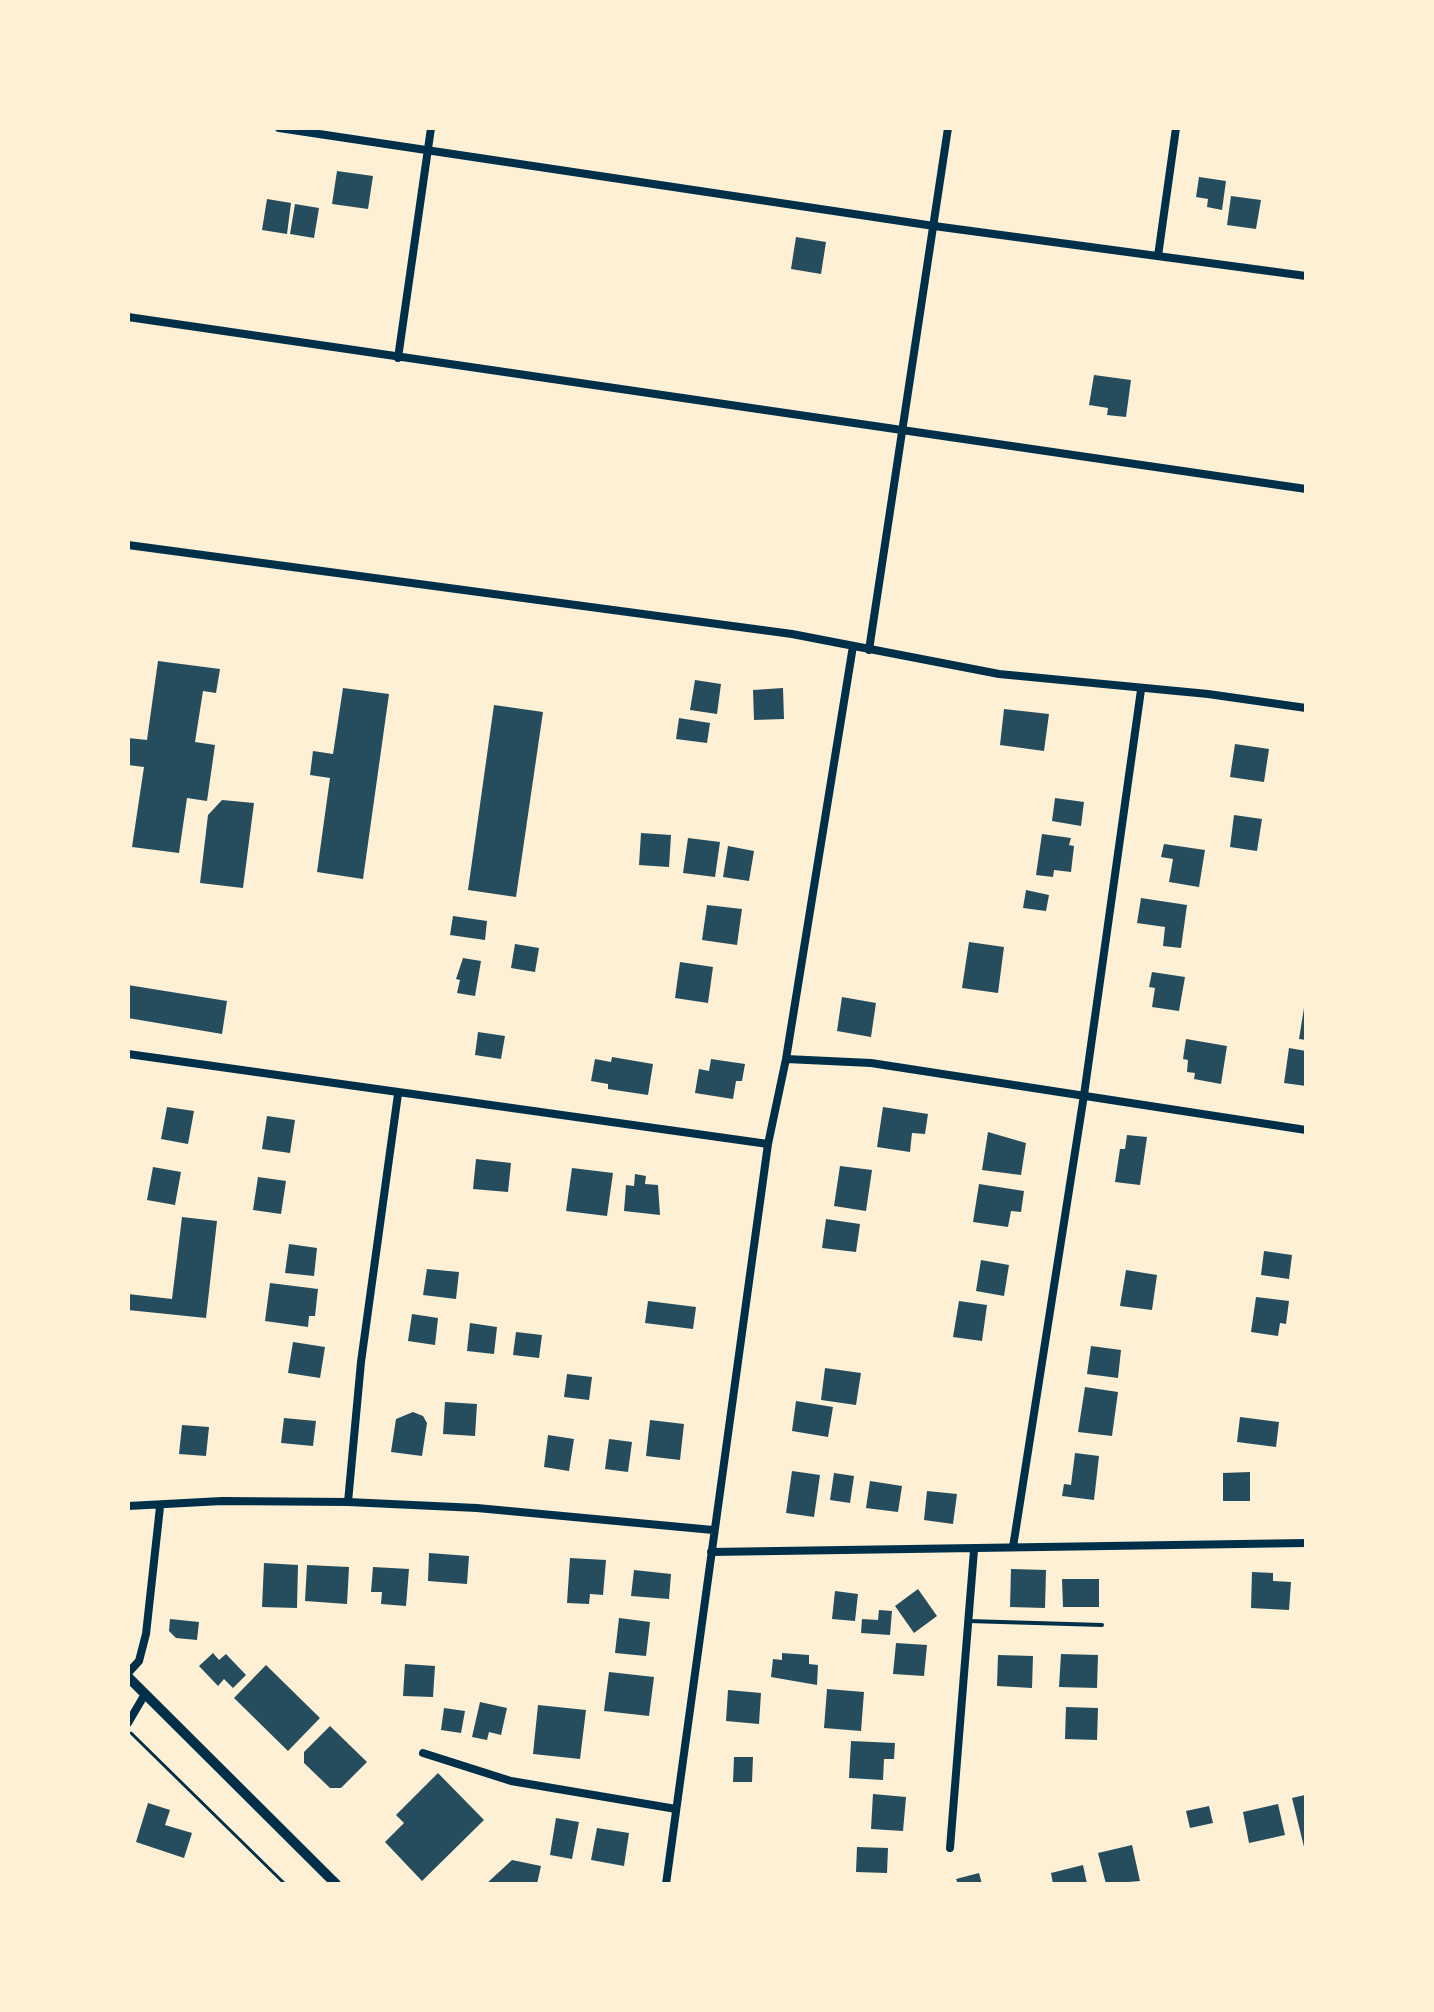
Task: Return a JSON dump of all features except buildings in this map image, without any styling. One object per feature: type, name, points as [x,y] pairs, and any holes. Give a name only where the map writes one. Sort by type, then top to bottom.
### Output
[{"type":"street","points":[[279,128],[934,226],[1306,276]]},
{"type":"street","points":[[398,358],[431,128]]},
{"type":"street","points":[[869,650],[948,128]]},
{"type":"street","points":[[1158,256],[1176,128]]},
{"type":"street","points":[[128,317],[398,358],[905,428],[1306,489]]},
{"type":"street","points":[[128,545],[792,634],[999,674],[1141,690],[1208,694],[1306,708]]},
{"type":"street","points":[[666,1884],[768,1144],[786,1059],[853,646]]},
{"type":"street","points":[[1013,1547],[1084,1095],[1141,690]]},
{"type":"street","points":[[128,1054],[768,1144]]},
{"type":"street","points":[[786,1059],[871,1063],[1306,1130]]},
{"type":"street","points":[[348,1502],[361,1362],[398,1094]]},
{"type":"street","points":[[128,1506],[160,1507],[222,1501],[348,1502],[477,1508],[713,1530]]},
{"type":"street","points":[[160,1507],[146,1634],[139,1661],[128,1675],[336,1884]]},
{"type":"street","points":[[711,1552],[974,1550],[1305,1540]]},
{"type":"street","points":[[950,1848],[974,1550]]},
{"type":"street","points":[[128,1723],[145,1694]]},
{"type":"street","points":[[423,1753],[511,1781],[676,1809]]},
{"type":"lane","points":[[968,1621],[1102,1625]]},
{"type":"path","points":[[128,1731],[285,1884]]}]
